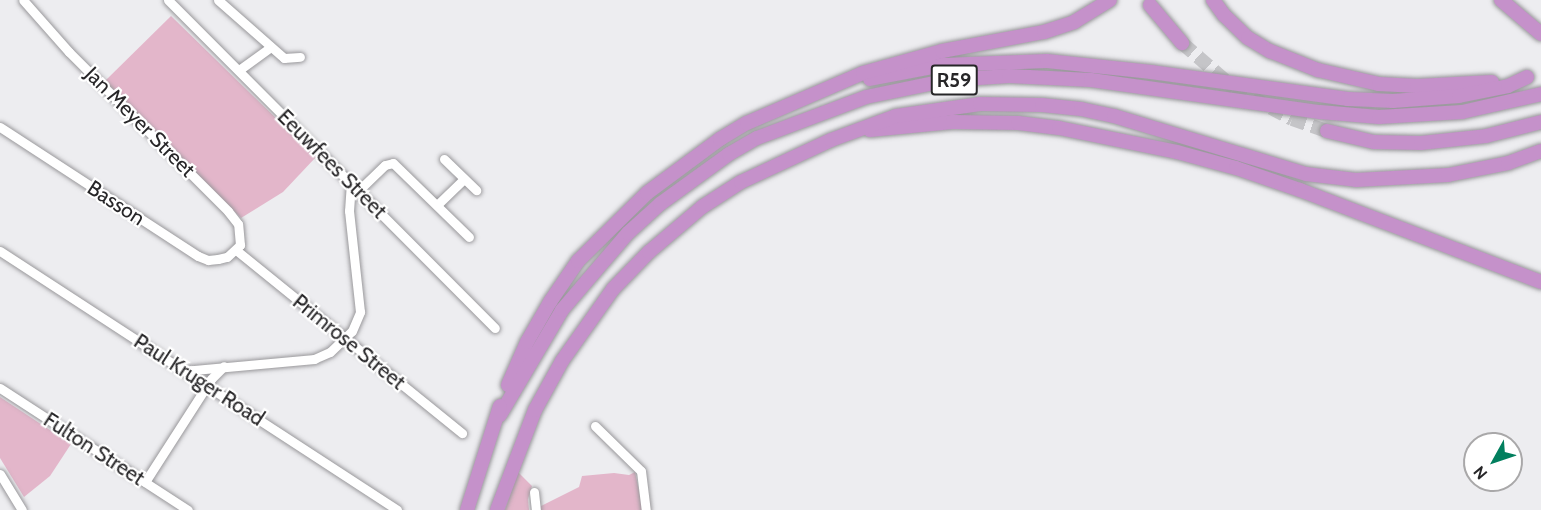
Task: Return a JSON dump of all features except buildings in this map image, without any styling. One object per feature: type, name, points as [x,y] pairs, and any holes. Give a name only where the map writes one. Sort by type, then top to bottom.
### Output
[{"type":"highway","points":[[500,415],[506,389],[527,342],[550,302],[578,261],[617,220],[666,179],[747,123],[863,73],[898,61],[1050,30],[1074,22],[1110,0]]},
{"type":"highway","points":[[1213,0],[1235,27],[1262,46],[1301,64],[1348,78],[1379,84],[1418,86],[1479,83],[1533,75]]},
{"type":"highway","points":[[1501,0],[1541,34]]},
{"type":"highway","points":[[1150,5],[1182,43]]},
{"type":"highway","points":[[839,85],[943,65],[1047,61],[1151,72],[1348,99],[1393,101],[1468,94],[1508,86],[1533,75]]},
{"type":"highway","name":"R59","points":[[467,510],[500,415],[562,310],[628,233],[660,204],[712,166],[757,138],[866,97],[949,80],[1009,76],[1091,80],[1320,112],[1389,117],[1462,112],[1540,94]]},
{"type":"highway","name":"R59","points":[[496,510],[535,410],[562,361],[613,289],[671,231],[731,188],[802,152],[896,116],[947,107],[1006,103],[1042,105],[1114,116],[1306,174],[1356,180],[1448,175],[1508,163],[1541,151]]},
{"type":"highway","points":[[863,130],[984,122],[1059,128],[1113,138],[1245,170],[1541,282]]},
{"type":"highway","points":[[1327,131],[1374,141],[1421,143],[1486,136],[1541,122]]},
{"type":"street","name":"Jan Meyer Street","points":[[23,0],[69,52],[228,211],[238,224],[240,244],[236,250]]},
{"type":"street","name":"Eeuwfees Street","points":[[168,0],[495,328]]},
{"type":"street","points":[[218,0],[287,60],[300,57]]},
{"type":"street","points":[[239,70],[271,47]]},
{"type":"street","name":"Basson","points":[[0,127],[198,256],[208,260],[218,259],[236,250]]},
{"type":"street","points":[[444,159],[476,190]]},
{"type":"street","points":[[358,191],[385,165],[393,163],[469,237]]},
{"type":"street","points":[[437,205],[464,179]]},
{"type":"street","points":[[183,371],[314,359],[330,352],[345,339],[356,325],[360,312],[349,211],[351,183]]},
{"type":"street","points":[[349,211],[368,200]]},
{"type":"street","name":"Primrose Street","points":[[236,250],[462,433]]},
{"type":"street","name":"Paul Kruger Road","points":[[0,251],[397,510]]},
{"type":"street","points":[[145,482],[208,386],[224,366]]},
{"type":"street","name":"Fulton Street","points":[[0,388],[188,510]]},
{"type":"street","points":[[595,426],[632,461],[642,475],[646,510]]},
{"type":"street","points":[[0,474],[22,510]]},
{"type":"street","points":[[534,492],[536,510]]},
{"type":"shaded area","points":[[171,16],[316,157],[283,192],[241,218],[105,81]]},
{"type":"shaded area","points":[[0,397],[71,444],[50,476],[24,497],[0,458]]},
{"type":"shaded area","points":[[518,472],[532,486],[528,499],[529,510],[505,510]]},
{"type":"shaded area","points":[[635,472],[643,510],[540,510],[539,507],[579,487],[582,476],[614,473],[629,475]]},
{"type":"tunnel","points":[[1182,43],[1234,88],[1292,119],[1327,131]]}]
